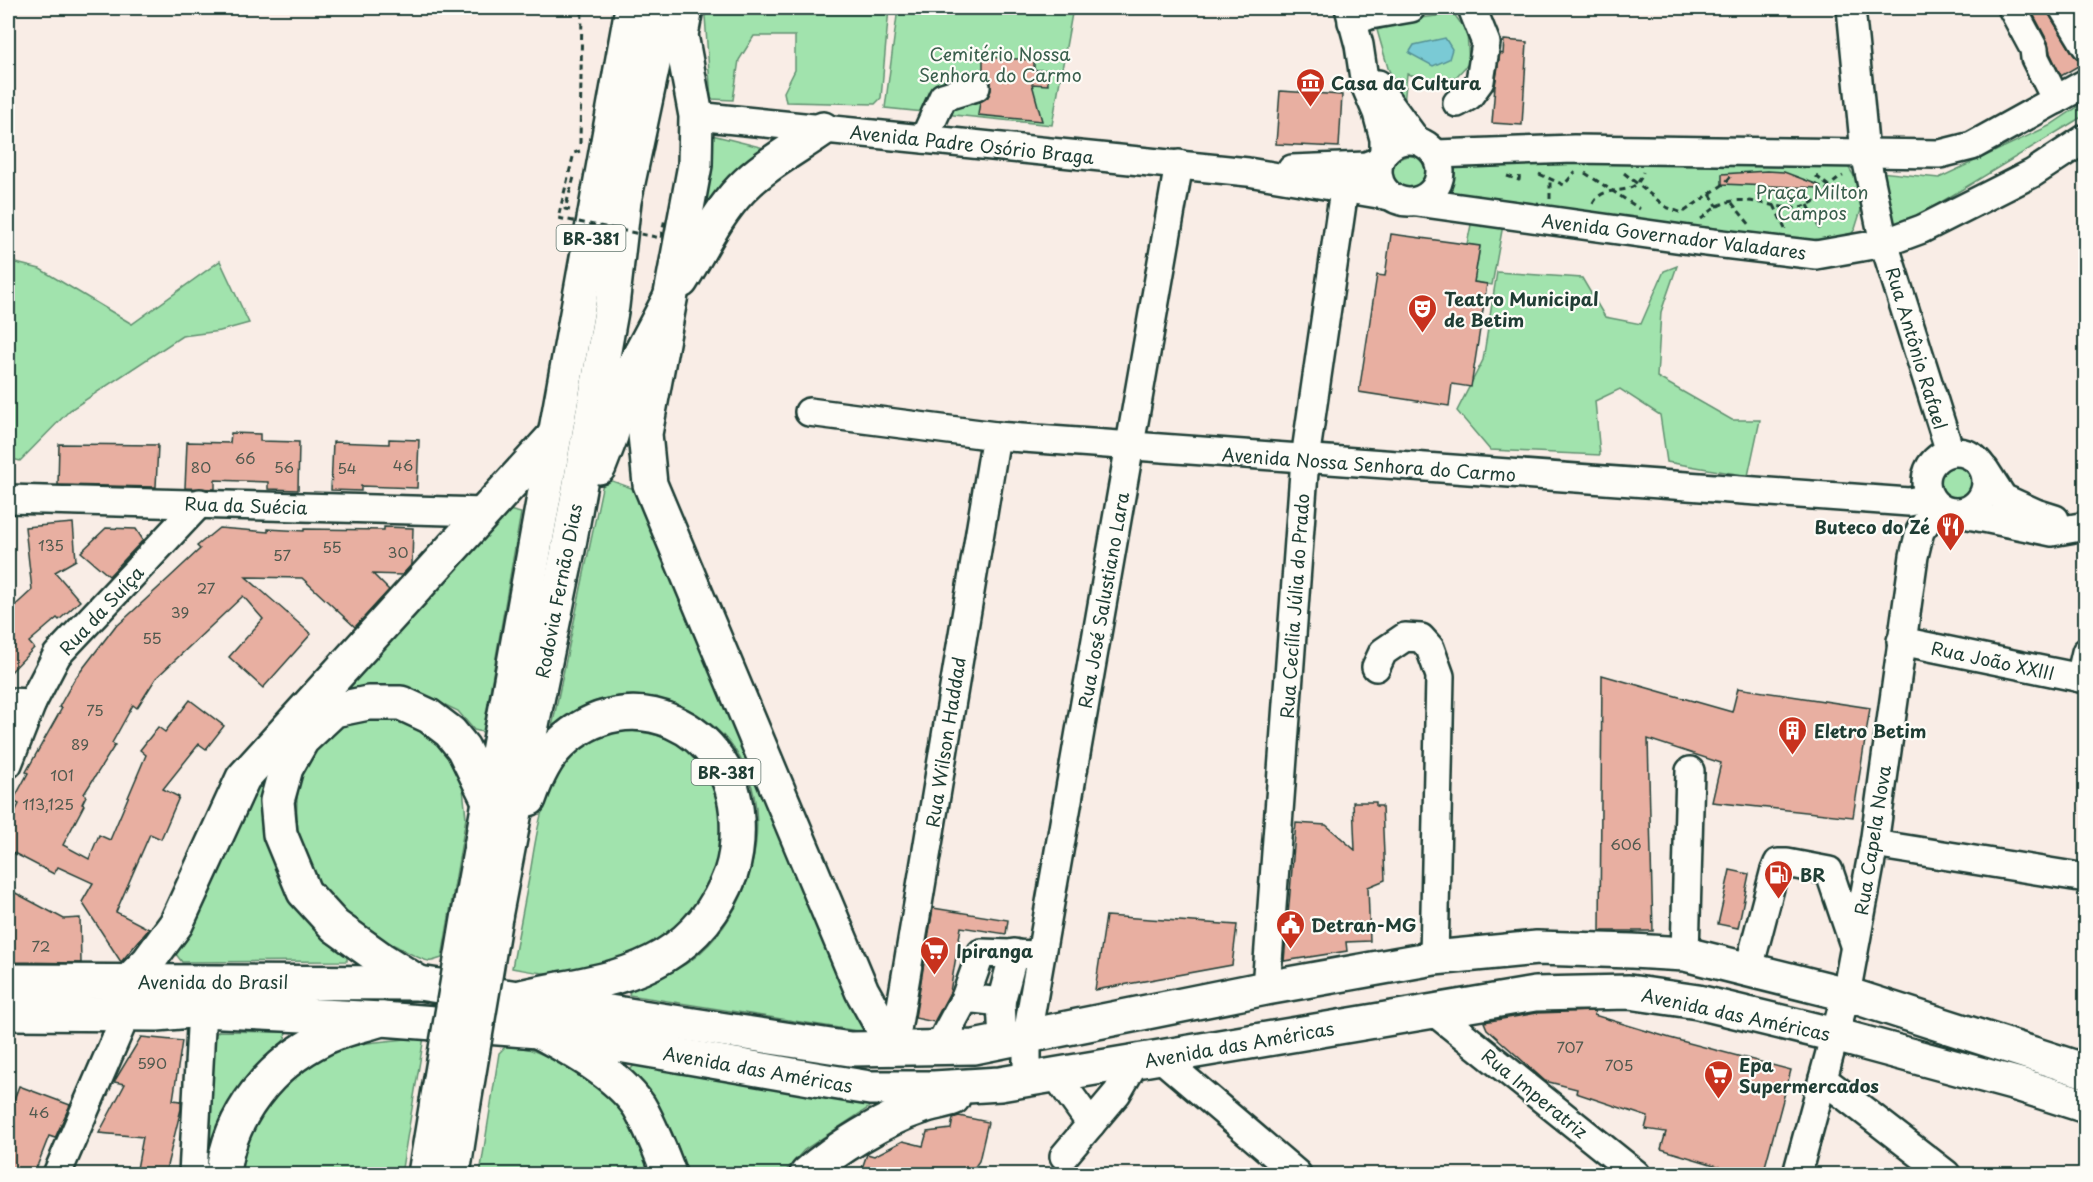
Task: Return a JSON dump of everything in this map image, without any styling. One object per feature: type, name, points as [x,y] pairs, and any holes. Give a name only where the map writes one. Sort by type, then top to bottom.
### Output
[{"type":"main road","name":"Rodovia Fernão Dias","points":[[488,907],[490,803],[632,8]]},
{"type":"main road","name":"Rodovia Fernão Dias","points":[[425,1174],[450,1102],[488,907],[567,550],[612,306],[624,201],[677,17]]},
{"type":"main road","points":[[677,17],[696,116],[695,165],[645,434],[650,484],[862,991],[894,1048]]},
{"type":"main road","points":[[567,550],[611,436],[626,383],[670,298],[726,207],[741,188],[757,174],[823,129]]},
{"type":"main road","points":[[129,981],[148,962],[176,924],[243,778],[555,435]]},
{"type":"main road","points":[[419,983],[335,926],[304,892],[280,834],[277,801],[286,768],[302,740],[334,710],[368,703],[401,703],[429,716],[450,732],[463,748],[490,803]]},
{"type":"main road","name":"BR-381","points":[[488,907],[533,786],[545,762],[559,744],[577,730],[610,717],[644,714],[666,719],[688,729],[706,743],[720,761],[731,781],[736,804],[738,834],[724,892],[708,918],[688,940],[663,957],[627,974],[589,985],[549,990],[517,998]]},
{"type":"main road","points":[[1535,994],[1546,985],[1551,969],[1547,957],[1537,948]]},
{"type":"main road","name":"Avenida das Américas","points":[[419,983],[850,1049],[938,1048],[974,1047],[1266,988],[1434,958],[1537,948],[1685,954],[1749,968],[1846,994],[2085,1071]]},
{"type":"main road","name":"Avenida do Brasil","points":[[8,981],[419,983]]},
{"type":"main road","name":"Avenida das Américas","points":[[382,1018],[538,1031],[870,1088],[934,1088],[1027,1079],[1535,994],[1629,992],[1668,996],[1835,1035],[2085,1106]]},
{"type":"main road","points":[[1148,1060],[1155,1044],[1155,1030],[1159,1018],[1171,1008]]},
{"type":"main road","name":"Avenida do Brasil","points":[[8,1013],[157,1014],[202,1010],[382,1018]]},
{"type":"main road","points":[[223,1174],[225,1154],[240,1118],[263,1083],[295,1056],[325,1037],[382,1018]]},
{"type":"main road","points":[[538,1031],[582,1056],[613,1078],[638,1106],[669,1174]]},
{"type":"main road","points":[[807,1174],[824,1159],[919,1107],[1027,1079]]},
{"type":"main road","name":"Rodovia Fernão Dias","points":[[450,1102],[459,1141],[453,1174]]},
{"type":"main road","points":[[459,1141],[459,1174]]},
{"type":"street","points":[[1353,25],[1370,15],[1411,8]]},
{"type":"street","points":[[1457,103],[1469,96],[1480,81],[1486,43],[1472,8]]},
{"type":"street","name":"Rua Antônio Rafael","points":[[1851,8],[1850,158],[1884,243],[1950,452]]},
{"type":"street","points":[[2012,8],[2034,49],[2035,58],[2056,100]]},
{"type":"street","points":[[2063,8],[2085,46]]},
{"type":"street","points":[[1353,25],[1383,95],[1426,147],[1441,170],[1437,186],[1425,198],[1418,201],[1399,201],[1390,196],[1380,183],[1384,139],[1377,113],[1365,85],[1353,25]]},
{"type":"street","points":[[1381,156],[1398,141],[1426,147],[1808,151],[1850,158],[1940,154],[1972,146],[2085,83]]},
{"type":"street","points":[[924,139],[943,97],[976,87]]},
{"type":"street","name":"Avenida Padre Osório Braga","points":[[696,116],[1179,164],[1248,172],[1390,196]]},
{"type":"street","name":"Avenida Governador Valadares","points":[[1418,201],[1697,242],[1816,255],[1884,243],[1922,229],[2033,172],[2085,138]]},
{"type":"street","name":"Avenida Padre Osório Braga","points":[[1248,172],[1366,166],[1381,156]]},
{"type":"street","points":[[1850,158],[1861,183],[1865,207],[1852,249]]},
{"type":"street","name":"Rua José Salustiano Lara","points":[[1015,1038],[1040,955],[1179,164]]},
{"type":"street","name":"Rua Cecília Júlia do Prado","points":[[1266,988],[1305,459],[1344,190]]},
{"type":"street","name":"Avenida Nossa Senhora do Carmo","points":[[809,411],[996,436],[1909,502],[1942,506],[2052,532],[2082,526]]},
{"type":"street","name":"Rua Wilson Haddad","points":[[894,1048],[996,436]]},
{"type":"street","points":[[1950,452],[1972,456],[1985,470],[1986,489],[1976,506],[1968,511],[1942,506],[1926,486],[1929,469],[1939,457],[1950,452]]},
{"type":"street","name":"Avenida Nossa Senhora do Carmo","points":[[1985,470],[2003,498],[2036,513],[2082,526]]},
{"type":"street","name":"Rua da Suécia","points":[[8,499],[485,512]]},
{"type":"street","name":"Rua da Suíça","points":[[8,764],[20,703],[57,655],[200,503]]},
{"type":"street","name":"Rua Capela Nova","points":[[1797,1174],[1846,994],[1874,844],[1914,556],[1920,531],[1942,506]]},
{"type":"street","points":[[1376,667],[1383,652],[1405,637],[1421,638],[1430,648],[1440,676],[1434,958]]},
{"type":"street","name":"Rua João XXIII","points":[[1901,641],[2084,669]]},
{"type":"street","points":[[1685,954],[1690,771]]},
{"type":"street","points":[[1874,844],[2085,878]]},
{"type":"street","points":[[1749,968],[1773,873],[1778,863],[1829,870],[1855,945]]},
{"type":"street","points":[[938,1048],[965,998],[981,952],[1040,955]]},
{"type":"street","points":[[1014,953],[1001,1002],[1027,1079],[1091,1124]]},
{"type":"street","points":[[965,998],[1001,1002]]},
{"type":"street","points":[[193,1174],[202,1010]]},
{"type":"street","name":"Rua Imperatriz","points":[[1433,1011],[1636,1174]]},
{"type":"street","points":[[57,1174],[126,1014]]},
{"type":"street","points":[[1064,1156],[1148,1060],[1297,1174]]},
{"type":"street","points":[[1823,1079],[1946,1174]]},
{"type":"path","points":[[582,8],[580,151],[566,210],[595,213]]},
{"type":"path","points":[[580,151],[574,153],[558,218],[661,238],[664,218]]},
{"type":"path","points":[[1695,224],[1718,207],[1732,202],[1753,201],[1793,208],[1809,205],[1841,176],[1848,175],[1850,158]]},
{"type":"path","points":[[1498,172],[1519,180],[1521,166]]},
{"type":"path","points":[[1617,167],[1666,207],[1682,213],[1724,184],[1737,169]]},
{"type":"path","points":[[1531,171],[1564,185],[1579,169],[1641,210]]},
{"type":"path","points":[[1589,211],[1595,199],[1605,192],[1626,190],[1638,184],[1644,170]]},
{"type":"path","points":[[1813,174],[1845,198],[1857,203],[1857,196]]},
{"type":"path","points":[[1550,179],[1550,204]]},
{"type":"path","points":[[1710,194],[1718,207]]},
{"type":"path","points":[[1732,202],[1752,228]]},
{"type":"path","points":[[1774,205],[1786,230]]},
{"type":"path","points":[[1809,205],[1824,238]]},
{"type":"green space","points":[[709,8],[889,8],[881,98],[875,104],[786,102],[784,92],[795,70],[795,36],[754,36],[739,60],[733,100],[711,99],[705,16]]},
{"type":"green space","name":"Cemitério Nossa Senhora do Carmo","points":[[898,8],[1073,8],[1052,125],[885,108]]},
{"type":"green space","points":[[1454,14],[1467,32],[1469,63],[1455,78],[1433,80],[1407,74],[1404,104],[1388,68],[1377,30],[1419,18]]},
{"type":"green space","points":[[2085,102],[2085,115],[1890,233],[1880,172],[1939,178],[2049,126]]},
{"type":"green space","points":[[712,135],[776,151],[696,236]]},
{"type":"green space","points":[[1410,156],[1423,161],[1428,174],[1423,187],[1410,192],[1397,187],[1392,174],[1397,161]]},
{"type":"green space","name":"Praça Milton Campos","points":[[1842,157],[1859,184],[1861,210],[1855,229],[1850,236],[1827,250],[1436,198],[1448,180],[1448,158]]},
{"type":"green space","points":[[1472,220],[1503,225],[1492,285],[1474,282],[1480,247],[1467,244]]},
{"type":"green space","points":[[8,261],[40,269],[132,324],[220,261],[249,323],[220,331],[182,336],[70,410],[20,461],[8,458]]},
{"type":"green space","points":[[1677,266],[1661,312],[1657,377],[1732,420],[1760,420],[1748,476],[1667,462],[1660,415],[1620,389],[1595,401],[1600,455],[1490,450],[1457,411],[1483,360],[1497,272],[1582,278],[1605,317],[1641,324],[1664,271]]},
{"type":"green space","points":[[1958,463],[1971,469],[1977,482],[1971,495],[1958,501],[1945,495],[1939,482],[1945,469]]},
{"type":"green space","points":[[604,478],[637,490],[811,900],[838,980],[865,1022],[864,1032],[629,995],[631,987],[676,970],[700,953],[731,916],[750,871],[757,822],[748,775],[737,753],[704,719],[684,707],[661,699],[638,696],[614,697],[586,705],[552,727]]},
{"type":"green space","points":[[509,510],[521,513],[483,732],[474,730],[458,711],[410,688],[387,685],[346,689],[265,818],[347,954],[347,961],[182,962],[175,953],[188,936],[254,780],[327,692]]},
{"type":"green space","points":[[378,718],[406,722],[430,737],[454,762],[463,788],[466,818],[442,958],[433,961],[421,959],[382,939],[341,913],[330,902],[316,881],[301,848],[297,800],[302,767],[308,754],[316,743],[337,728]]},
{"type":"green space","points":[[623,731],[657,735],[684,748],[704,768],[716,792],[722,821],[720,850],[711,880],[694,908],[682,921],[666,934],[628,955],[586,969],[566,972],[544,973],[512,968],[538,827],[552,783],[570,757],[581,747],[601,737]]},
{"type":"green space","points":[[219,1031],[286,1032],[285,1039],[246,1082],[208,1174],[200,1174],[212,1037]]},
{"type":"green space","points":[[424,1037],[401,1174],[238,1174],[245,1143],[262,1109],[288,1080],[303,1068],[337,1050],[355,1045]]},
{"type":"green space","points":[[506,1046],[529,1049],[566,1064],[596,1082],[631,1120],[654,1174],[480,1174],[499,1053]]},
{"type":"green space","points":[[636,1063],[879,1101],[804,1150],[783,1174],[686,1174],[678,1145],[665,1119],[630,1070]]},
{"type":"water","points":[[1445,38],[1452,49],[1449,59],[1433,66],[1409,53],[1414,45]]},
{"type":"building","points":[[2030,8],[2047,8],[2073,54],[2085,62],[2061,76],[2050,53],[2048,42]]},
{"type":"building","points":[[1504,40],[1527,42],[1522,125],[1492,123],[1495,86]]},
{"type":"building","points":[[983,57],[1034,60],[1034,70],[1047,70],[1048,85],[1032,84],[1042,121],[978,115],[980,102],[988,97],[991,90],[991,82],[983,73]]},
{"type":"building","name":"Casa da Cultura","points":[[1280,91],[1342,95],[1339,147],[1276,144]]},
{"type":"building","points":[[1784,172],[1821,186],[1820,188],[1722,184],[1722,174]]},
{"type":"building","name":"Teatro Municipal de Betim","points":[[1391,234],[1480,246],[1474,282],[1487,284],[1471,387],[1452,384],[1449,406],[1359,392],[1377,275],[1385,276]]},
{"type":"building","points":[[231,433],[260,434],[260,441],[299,442],[298,490],[268,489],[268,482],[215,480],[215,489],[185,488],[187,442],[230,443]]},
{"type":"building","points":[[389,439],[419,440],[417,488],[361,486],[361,491],[331,490],[333,442],[389,444]]},
{"type":"building","points":[[59,444],[158,445],[156,487],[58,485]]},
{"type":"building","points":[[73,523],[76,560],[55,572],[80,601],[29,642],[34,648],[8,675],[8,612],[32,590],[25,527]]},
{"type":"building","points":[[384,527],[413,528],[412,564],[402,575],[373,574],[389,590],[355,627],[302,578],[246,577],[311,634],[263,688],[229,657],[263,619],[243,596],[156,678],[137,708],[133,705],[112,743],[115,745],[84,794],[86,796],[82,804],[84,805],[63,845],[89,859],[99,835],[110,840],[146,755],[140,750],[158,727],[165,732],[190,700],[224,726],[206,749],[199,744],[163,789],[179,797],[161,839],[150,834],[116,912],[149,929],[121,962],[82,902],[93,883],[58,867],[54,874],[8,850],[8,826],[19,804],[13,801],[28,773],[26,772],[62,708],[59,707],[74,680],[117,624],[200,549],[197,546],[219,528],[268,532],[268,529],[384,530]]},
{"type":"building","points":[[106,528],[136,529],[143,540],[109,576],[81,552]]},
{"type":"building","points":[[1602,675],[1732,712],[1738,688],[1870,708],[1853,817],[1712,802],[1721,763],[1648,739],[1653,931],[1600,931]]},
{"type":"building","points":[[1353,802],[1376,802],[1376,806],[1382,806],[1385,880],[1368,887],[1370,941],[1346,942],[1347,951],[1284,961],[1296,823],[1326,825],[1355,850]]},
{"type":"building","points":[[1730,870],[1749,874],[1738,928],[1718,924]]},
{"type":"building","points":[[8,889],[64,919],[80,918],[81,963],[8,962]]},
{"type":"building","name":"Ipiranga","points":[[933,908],[1008,920],[1006,934],[961,927],[950,992],[934,1022],[915,1018]]},
{"type":"building","points":[[1106,916],[1237,925],[1232,965],[1095,990]]},
{"type":"building","points":[[1595,1011],[1594,1015],[1670,1038],[1791,1070],[1763,1174],[1744,1174],[1661,1149],[1666,1132],[1645,1129],[1648,1117],[1576,1093],[1577,1089],[1545,1081],[1487,1029],[1484,1022],[1537,1013]]},
{"type":"building","points":[[141,1037],[182,1041],[173,1100],[181,1101],[181,1109],[165,1174],[136,1174],[143,1137],[99,1133],[125,1084],[114,1082]]},
{"type":"building","points":[[19,1086],[70,1105],[55,1138],[49,1136],[34,1174],[8,1174],[8,1116]]},
{"type":"building","points":[[959,1116],[988,1122],[979,1161],[970,1174],[860,1174],[867,1154],[874,1156],[903,1141],[923,1146],[927,1132],[951,1129],[953,1118]]},
{"type":"place","name":"Casa da Cultura","points":[[1310,108]]},
{"type":"place","name":"Teatro Municipal de Betim","points":[[1423,334]]},
{"type":"place","name":"Buteco do Zé","points":[[1951,552]]},
{"type":"place","name":"Eletro Betim","points":[[1793,756]]},
{"type":"place","name":"BR","points":[[1779,900]]},
{"type":"place","name":"Detran-MG","points":[[1290,950]]},
{"type":"place","name":"Ipiranga","points":[[935,976]]},
{"type":"place","name":"Epa Supermercados","points":[[1718,1100]]}]
